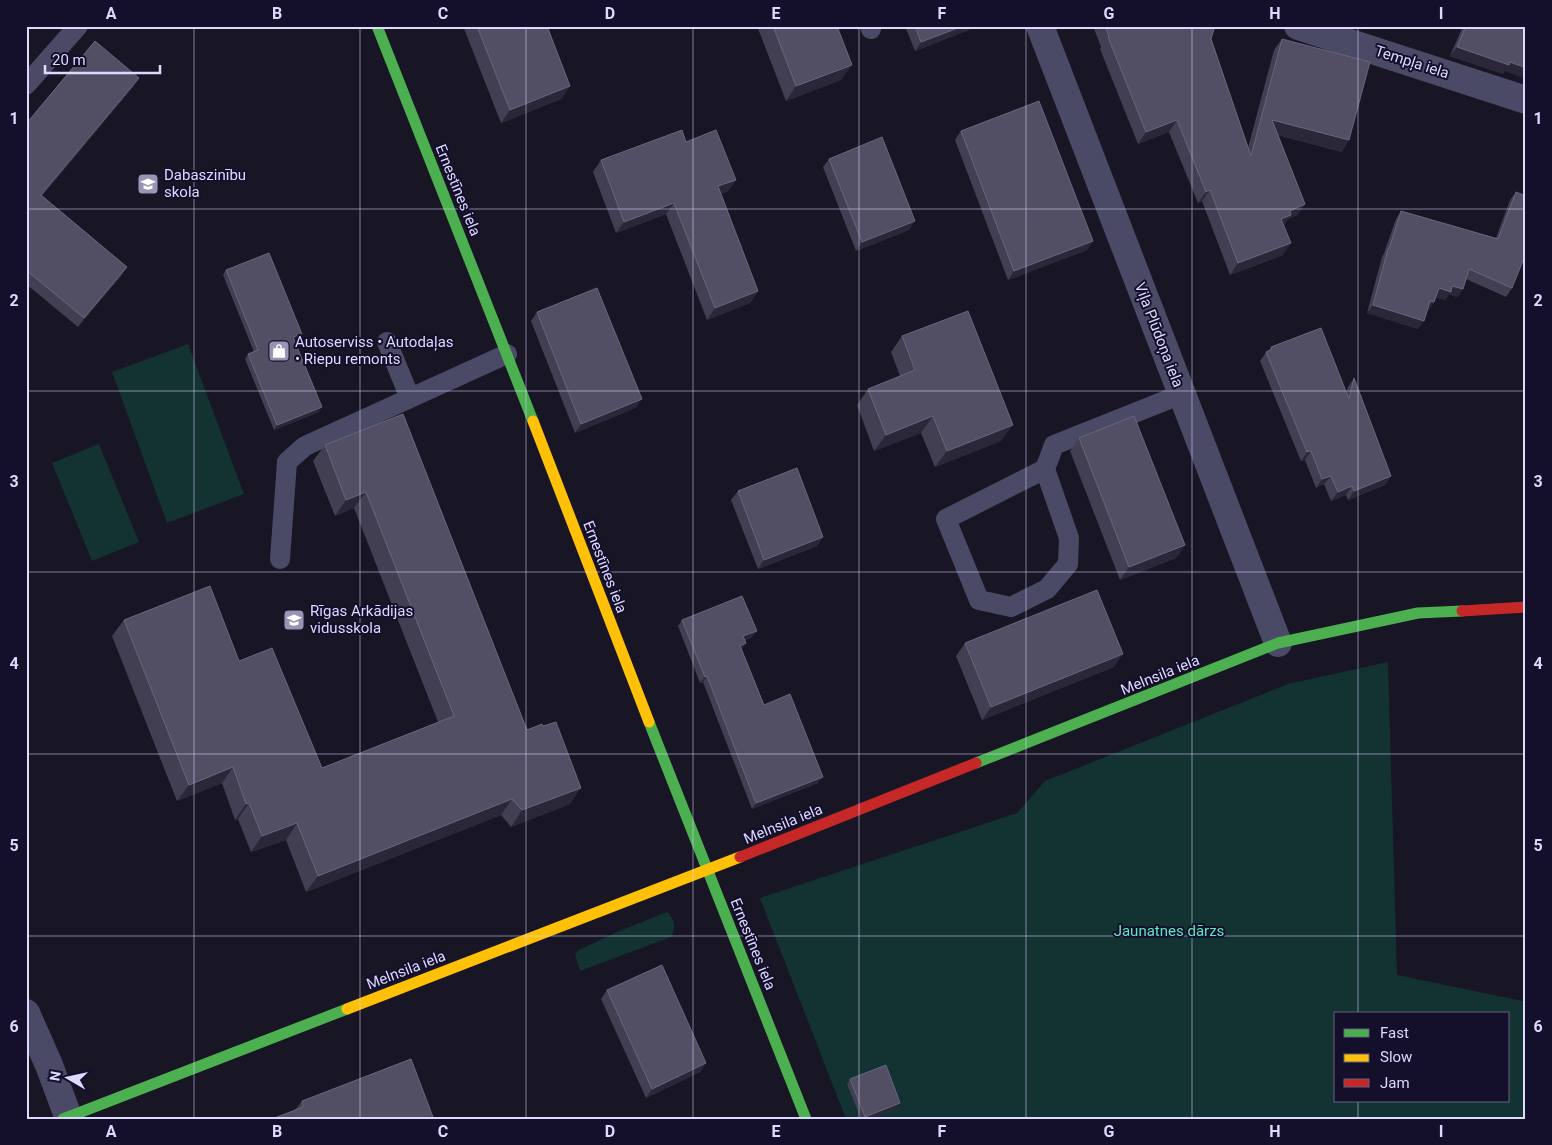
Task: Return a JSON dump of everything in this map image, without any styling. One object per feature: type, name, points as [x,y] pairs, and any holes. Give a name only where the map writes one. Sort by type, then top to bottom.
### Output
[{"type":"street","name":"Ernestīnes iela","points":[[377,26],[806,1119]]},
{"type":"street","name":"Viļa Plūdoņa iela","points":[[1040,26],[1278,643]]},
{"type":"street","name":"Tempļa iela","points":[[1312,28],[1526,100]]},
{"type":"street","name":"Melnsila iela","points":[[67,1118],[707,870],[1278,643],[1418,613],[1526,607]]},
{"type":"street","points":[[26,1013],[49,1065],[67,1118]]},
{"type":"lane","points":[[26,85],[78,26]]},
{"type":"lane","points":[[387,342],[410,398]]},
{"type":"lane","points":[[280,559],[287,462],[305,446],[507,354]]},
{"type":"lane","points":[[1045,468],[946,519],[979,600],[1011,607],[1047,589],[1068,564],[1069,538],[1045,468],[1054,445],[1182,394]]},
{"type":"green space","points":[[188,344],[244,494],[167,523],[112,372]]},
{"type":"green space","points":[[99,444],[139,542],[92,561],[52,463]]},
{"type":"green space","name":"Jaunatnes dārzs","points":[[1388,662],[1397,975],[1523,1001],[1526,999],[1526,1119],[846,1119],[760,898],[1017,813],[1045,781],[1288,684]]},
{"type":"green space","points":[[667,912],[674,924],[671,937],[580,971],[575,954],[579,950]]},
{"type":"building","points":[[477,26],[547,26],[570,86],[510,110]]},
{"type":"building","points":[[773,26],[837,26],[852,65],[796,86]]},
{"type":"building","points":[[915,26],[963,26],[921,42]]},
{"type":"building","points":[[1105,26],[1215,26],[1211,39],[1251,156],[1282,39],[1370,62],[1349,140],[1272,120],[1305,204],[1290,211],[1291,215],[1281,219],[1291,243],[1238,263],[1210,190],[1206,192],[1177,120],[1146,132]]},
{"type":"building","points":[[1466,26],[1526,26],[1526,68],[1510,62],[1509,65],[1457,47]]},
{"type":"building","points":[[95,41],[139,78],[41,195],[127,267],[84,318],[26,270],[26,124]]},
{"type":"building","points":[[1039,101],[1093,241],[1014,271],[961,131]]},
{"type":"building","points":[[682,130],[686,142],[716,130],[736,180],[718,186],[758,291],[715,308],[674,203],[624,222],[601,160]]},
{"type":"building","points":[[882,137],[915,221],[862,242],[829,159]]},
{"type":"building","points":[[1516,192],[1526,196],[1526,253],[1512,288],[1469,269],[1463,289],[1452,286],[1451,292],[1439,288],[1434,302],[1430,301],[1424,321],[1373,305],[1388,249],[1401,211],[1498,239]]},
{"type":"building","points":[[269,253],[302,334],[293,337],[322,407],[277,425],[248,354],[258,350],[226,270]]},
{"type":"building","points":[[597,288],[642,399],[581,424],[537,312]]},
{"type":"building","points":[[968,311],[1013,425],[947,451],[933,416],[886,435],[868,389],[915,370],[902,336]]},
{"type":"building","points":[[1321,328],[1349,399],[1354,378],[1391,476],[1354,491],[1352,486],[1338,492],[1331,476],[1322,479],[1311,451],[1307,452],[1266,352],[1272,349],[1271,347]]},
{"type":"building","points":[[403,414],[527,730],[542,724],[543,726],[556,722],[581,788],[522,810],[512,799],[318,876],[297,823],[262,836],[249,803],[246,804],[233,767],[189,785],[124,620],[210,586],[239,661],[272,648],[322,768],[454,716],[366,492],[346,500],[325,445]]},
{"type":"building","points":[[1134,416],[1185,545],[1129,567],[1079,438]]},
{"type":"building","points":[[797,468],[823,537],[764,560],[738,491]]},
{"type":"building","points":[[1097,590],[1123,654],[991,707],[965,643]]},
{"type":"building","points":[[742,596],[757,631],[743,636],[746,643],[740,646],[764,705],[790,694],[823,777],[756,803],[707,676],[705,677],[682,620]]},
{"type":"building","points":[[662,965],[706,1063],[652,1089],[607,990]]},
{"type":"building","points":[[411,1059],[433,1117],[430,1119],[272,1119],[303,1107],[302,1101]]},
{"type":"building","points":[[886,1065],[900,1103],[865,1117],[850,1079]]},
{"type":"traffic: fast","points":[[377,26],[533,421]]},
{"type":"traffic: fast","points":[[976,763],[1278,643],[1418,613],[1462,611]]},
{"type":"traffic: fast","points":[[649,722],[806,1119]]},
{"type":"traffic: fast","points":[[63,1119],[347,1009]]},
{"type":"traffic: slow","points":[[533,421],[649,722]]},
{"type":"traffic: slow","points":[[347,1009],[740,857]]},
{"type":"traffic: jam","points":[[1462,611],[1526,607]]},
{"type":"traffic: jam","points":[[740,857],[976,763]]},
{"type":"place","name":"Dabaszinību skola","points":[[148,184]]},
{"type":"place","name":"Autoserviss • Autodaļas • Riepu remonts","points":[[279,351]]},
{"type":"place","name":"Rīgas Arkādijas vidusskola","points":[[294,620]]}]
